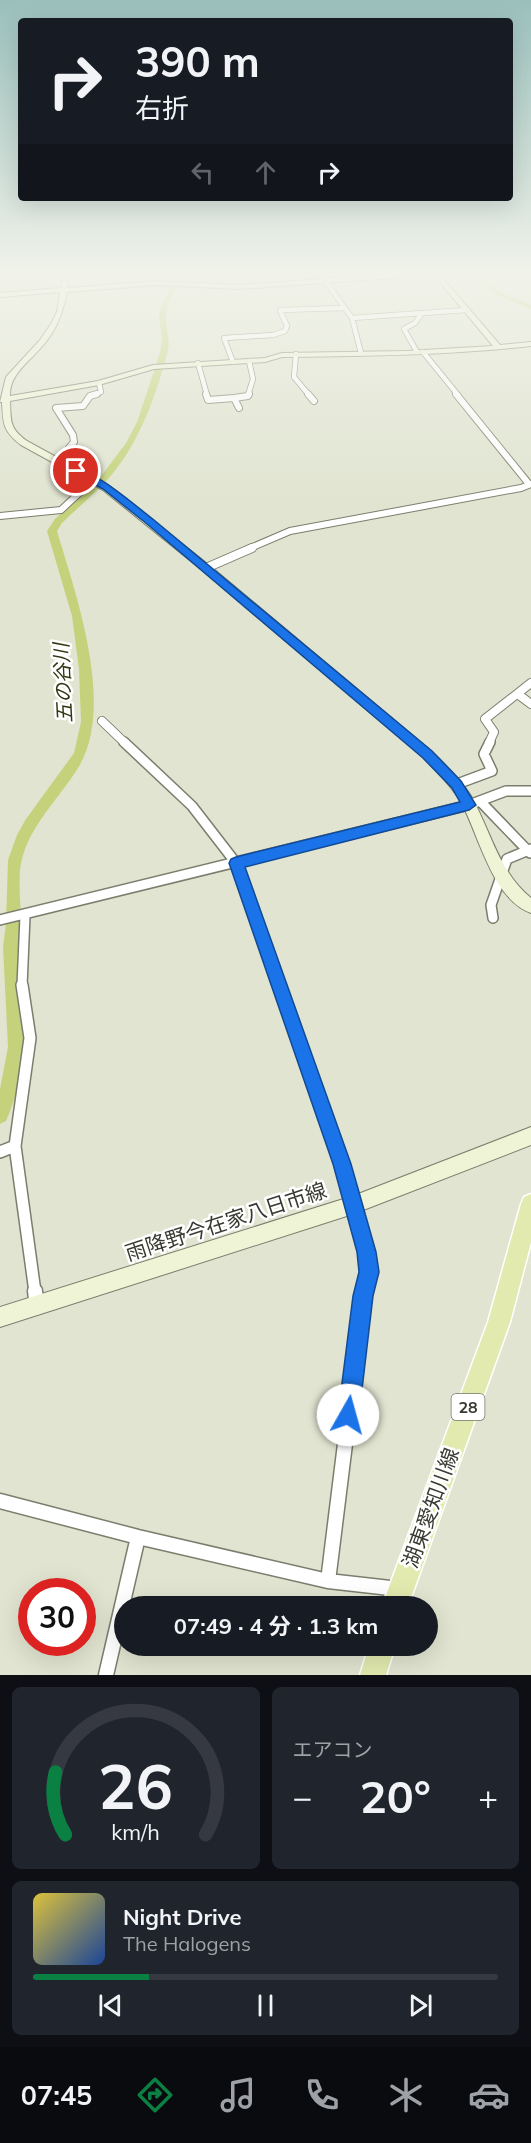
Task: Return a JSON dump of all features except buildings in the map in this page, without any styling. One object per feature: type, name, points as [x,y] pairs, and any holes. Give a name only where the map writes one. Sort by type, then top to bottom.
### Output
[{"type":"main road","name":"湖東愛知川線","points":[[399,1596],[500,1322],[531,1204]]},
{"type":"main road","points":[[373,1675],[379,1656]]},
{"type":"street","points":[[35,349],[10,377],[6,387],[4,427],[24,443],[106,488],[206,568],[428,754],[474,803],[530,851]]},
{"type":"street","points":[[228,349],[233,362]]},
{"type":"street","points":[[206,568],[290,531],[521,488],[530,484],[416,349]]},
{"type":"street","points":[[4,400],[99,383],[153,367],[249,361],[296,354],[477,349]]},
{"type":"street","points":[[296,354],[294,376],[314,401]]},
{"type":"street","points":[[198,363],[208,400],[248,396],[253,379],[249,361]]},
{"type":"street","points":[[0,516],[61,510],[93,480],[96,475],[69,448],[74,442],[73,435],[56,408],[83,406],[90,396],[101,392],[99,383]]},
{"type":"street","points":[[234,398],[238,408]]},
{"type":"street","points":[[456,784],[492,771],[484,754],[494,732],[485,719],[531,683]]},
{"type":"street","points":[[519,694],[531,704]]},
{"type":"street","points":[[102,721],[192,806],[236,863],[342,1164],[367,1252],[369,1272],[363,1296],[328,1581]]},
{"type":"street","points":[[2,920],[474,803],[513,788],[531,791]]},
{"type":"street","points":[[474,803],[486,849],[512,891],[531,907]]},
{"type":"street","points":[[493,918],[491,905],[507,859],[530,851]]},
{"type":"street","points":[[25,916],[22,992],[30,1038],[15,1146],[37,1307]]},
{"type":"street","name":"雨降野今在家八日市線","points":[[0,1317],[353,1205],[531,1136]]},
{"type":"street","points":[[1,1152],[15,1146]]},
{"type":"street","points":[[0,1501],[138,1537],[390,1596]]},
{"type":"street","points":[[106,1675],[138,1537]]},
{"type":"waterway","name":"五の谷川","points":[[0,1115],[11,1081],[16,1047],[10,947],[15,860],[18,848],[31,823],[80,753],[87,722],[81,637],[70,586],[52,531],[58,521],[105,477],[130,443],[141,422],[165,349]]},
{"type":"route","points":[[76,471],[106,488],[150,522],[428,754],[456,784],[469,805],[236,863],[342,1164],[367,1252],[369,1272],[363,1296],[348,1415]]}]
